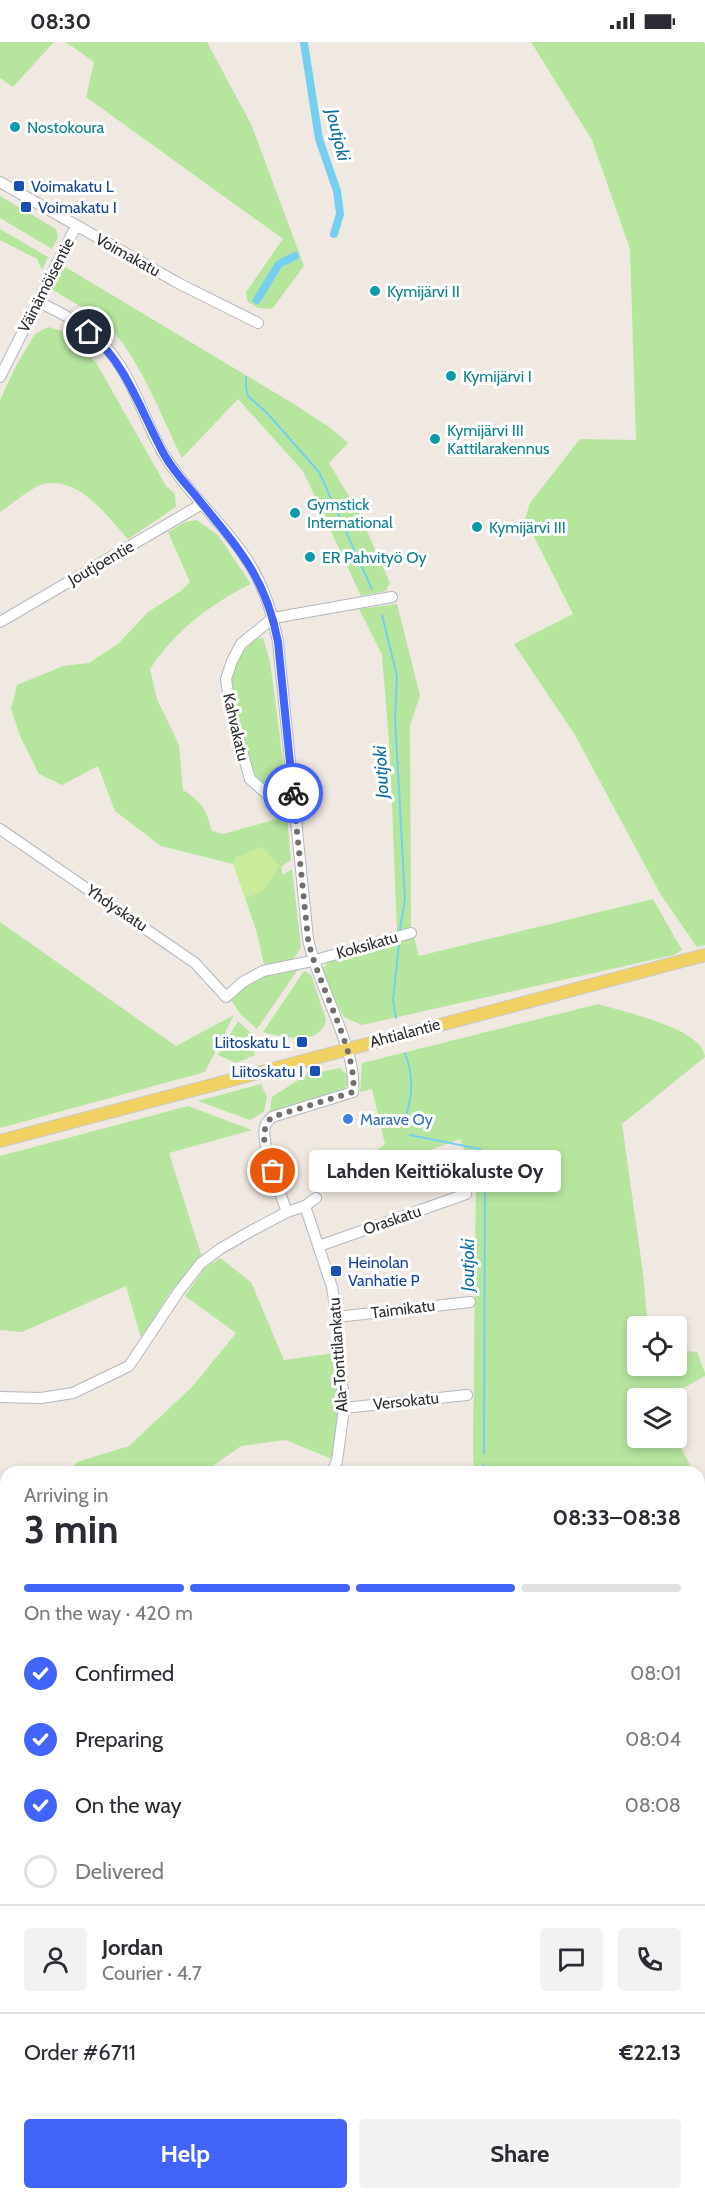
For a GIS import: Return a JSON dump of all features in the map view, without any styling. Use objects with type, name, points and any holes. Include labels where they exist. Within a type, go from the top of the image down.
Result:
[{"type":"main road","name":"Ahtialantie","points":[[0,1141],[705,955]]},
{"type":"street","name":"Voimakatu","points":[[0,182],[178,283],[258,324]]},
{"type":"street","name":"Väinämöisentie","points":[[0,377],[76,226]]},
{"type":"street","points":[[38,302],[75,320],[104,344],[122,369],[165,457],[244,555],[263,590],[273,618],[278,642],[308,939],[312,961],[351,1062],[354,1082],[353,1092],[272,1117],[266,1124],[264,1132],[266,1150],[287,1212]]},
{"type":"street","name":"Joutjoentie","points":[[0,622],[202,504]]},
{"type":"street","name":"Kahvakatu","points":[[294,803],[283,803],[267,794],[250,779],[231,713],[226,679],[232,661],[241,644],[273,618],[392,597]]},
{"type":"street","name":"Yhdyskatu","points":[[0,829],[195,963],[226,997]]},
{"type":"street","name":"Koksikatu","points":[[226,997],[243,982],[263,971],[312,961],[411,933]]},
{"type":"street","name":"Oraskatu","points":[[319,1246],[465,1194]]},
{"type":"street","points":[[0,1397],[41,1398],[73,1393],[129,1366],[179,1291],[201,1263],[220,1249],[287,1212],[305,1206],[316,1198]]},
{"type":"street","name":"Ala-Tonttilankatu","points":[[305,1206],[332,1287],[337,1317],[344,1408],[335,1466]]},
{"type":"street","name":"Taimikatu","points":[[337,1317],[470,1302]]},
{"type":"street","name":"Versokatu","points":[[344,1408],[467,1395]]},
{"type":"green space","points":[[0,42],[54,42],[13,87],[0,78]]},
{"type":"green space","points":[[66,42],[207,42],[252,126],[304,266],[272,309],[258,308],[247,301],[246,292],[283,239],[86,97],[94,62]]},
{"type":"green space","points":[[531,42],[703,42],[705,44],[705,945],[697,947],[661,895],[575,735],[514,644],[573,614],[525,519],[530,503],[580,439],[636,440],[630,249],[592,140]]},
{"type":"green space","points":[[0,196],[56,229],[58,237],[52,249],[0,218]]},
{"type":"green space","points":[[0,229],[48,257],[42,270],[37,259],[0,240]]},
{"type":"green space","points":[[62,265],[294,404],[329,427],[348,443],[329,463],[358,511],[390,583],[386,591],[361,596],[303,471],[238,399],[182,458],[139,369],[117,336],[99,319],[51,289]]},
{"type":"green space","points":[[48,327],[69,333],[97,364],[166,486],[175,494],[176,507],[128,539],[91,500],[69,486],[56,483],[39,486],[0,512],[0,400],[35,334]]},
{"type":"green space","points":[[197,520],[218,535],[251,584],[221,600],[195,620],[171,642],[150,669],[157,699],[179,745],[183,790],[203,807],[212,831],[224,834],[287,816],[291,860],[281,867],[283,875],[292,869],[301,947],[293,960],[264,965],[257,933],[245,898],[262,891],[237,857],[233,864],[161,846],[115,811],[98,766],[62,785],[39,774],[21,738],[11,709],[17,685],[63,666],[89,663],[119,643],[148,612],[181,591],[190,582],[168,532],[185,522]]},
{"type":"green space","points":[[397,604],[420,696],[410,725],[411,928],[397,932],[390,754],[382,655],[359,609]]},
{"type":"green space","points":[[263,638],[270,661],[284,769],[283,792],[276,793],[253,775],[236,714],[231,678],[238,657],[255,639]]},
{"type":"green space","points":[[262,847],[280,866],[262,892],[245,898],[233,864],[237,857]]},
{"type":"green space","points":[[653,899],[682,950],[674,955],[362,1025],[344,1017],[325,981],[323,968],[330,960],[414,937],[419,956]]},
{"type":"green space","points":[[0,922],[176,1046],[234,1015],[205,1072],[0,1128]]},
{"type":"green space","points":[[299,968],[257,1029],[240,1014],[230,998],[246,984],[265,973]]},
{"type":"green space","points":[[304,971],[311,975],[326,1019],[323,1028],[317,1034],[300,1038],[263,1032]]},
{"type":"green space","points":[[598,1004],[676,1029],[691,1037],[701,1047],[705,1057],[622,1124],[647,1316],[627,1316],[627,1376],[687,1376],[687,1351],[697,1352],[705,1373],[705,1376],[684,1388],[627,1388],[627,1448],[682,1448],[690,1466],[474,1466],[476,1180],[460,1139],[354,1179],[352,1168],[385,1144],[372,1089],[360,1092],[362,1063]]},
{"type":"green space","points":[[238,1021],[251,1033],[255,1055],[236,1063],[218,1055]]},
{"type":"green space","points":[[340,1068],[347,1075],[347,1085],[342,1092],[269,1114],[272,1097],[306,1075]]},
{"type":"green space","points":[[261,1084],[267,1097],[264,1112],[250,1120],[198,1101]]},
{"type":"green space","points":[[188,1106],[252,1130],[169,1153],[202,1257],[171,1291],[141,1338],[126,1286],[22,1332],[0,1330],[0,1156]]},
{"type":"green space","points":[[220,1258],[251,1282],[284,1360],[335,1353],[338,1426],[332,1459],[286,1440],[241,1446],[213,1466],[75,1466],[77,1462],[129,1446],[193,1386],[236,1333],[185,1296],[205,1268]]},
{"type":"waterway","name":"Joutjoki","points":[[304,43],[319,139],[337,191],[340,214],[334,234]]},
{"type":"waterway","name":"Joutjoki","points":[[257,300],[279,264],[295,256]]},
{"type":"waterway","name":"Joutjoki","points":[[246,377],[248,396],[267,413],[319,472],[372,589]]},
{"type":"waterway","name":"Joutjoki","points":[[382,615],[397,676],[395,718],[405,899],[400,929]]},
{"type":"waterway","name":"Joutjoki","points":[[396,1018],[393,1000],[399,944]]},
{"type":"waterway","name":"Joutjoki","points":[[404,1121],[411,1087],[410,1070],[405,1053]]},
{"type":"waterway","name":"Joutjoki","points":[[410,1135],[480,1149],[485,1157],[484,1454]]},
{"type":"way so far","points":[[273,1171],[266,1150],[264,1132],[266,1124],[272,1117],[353,1092],[354,1082],[351,1062],[312,961],[293,793]]},
{"type":"place","name":"Nostokoura","points":[[15,127]]},
{"type":"place","name":"Voimakatu L","points":[[19,186]]},
{"type":"place","name":"Voimakatu I","points":[[26,207]]},
{"type":"place","name":"Kymijärvi II","points":[[375,291]]},
{"type":"place","name":"Kymijärvi I","points":[[451,376]]},
{"type":"place","name":"Kymijärvi III Kattilarakennus","points":[[435,439]]},
{"type":"place","name":"Gymstick International","points":[[295,513]]},
{"type":"place","name":"Kymijärvi III","points":[[477,527]]},
{"type":"place","name":"ER Pahvityö Oy","points":[[310,557]]},
{"type":"place","name":"Liitoskatu L","points":[[302,1042]]},
{"type":"place","name":"Liitoskatu I","points":[[315,1071]]},
{"type":"place","name":"Marave Oy","points":[[348,1119]]},
{"type":"place","name":"Lahden Keittiökaluste Oy","points":[[273,1171]]},
{"type":"place","name":"Heinolan Vanhatie P","points":[[336,1271]]},
{"type":"route","points":[[89,332],[104,344],[122,369],[165,457],[244,555],[263,590],[273,618],[278,642],[293,793]]}]
